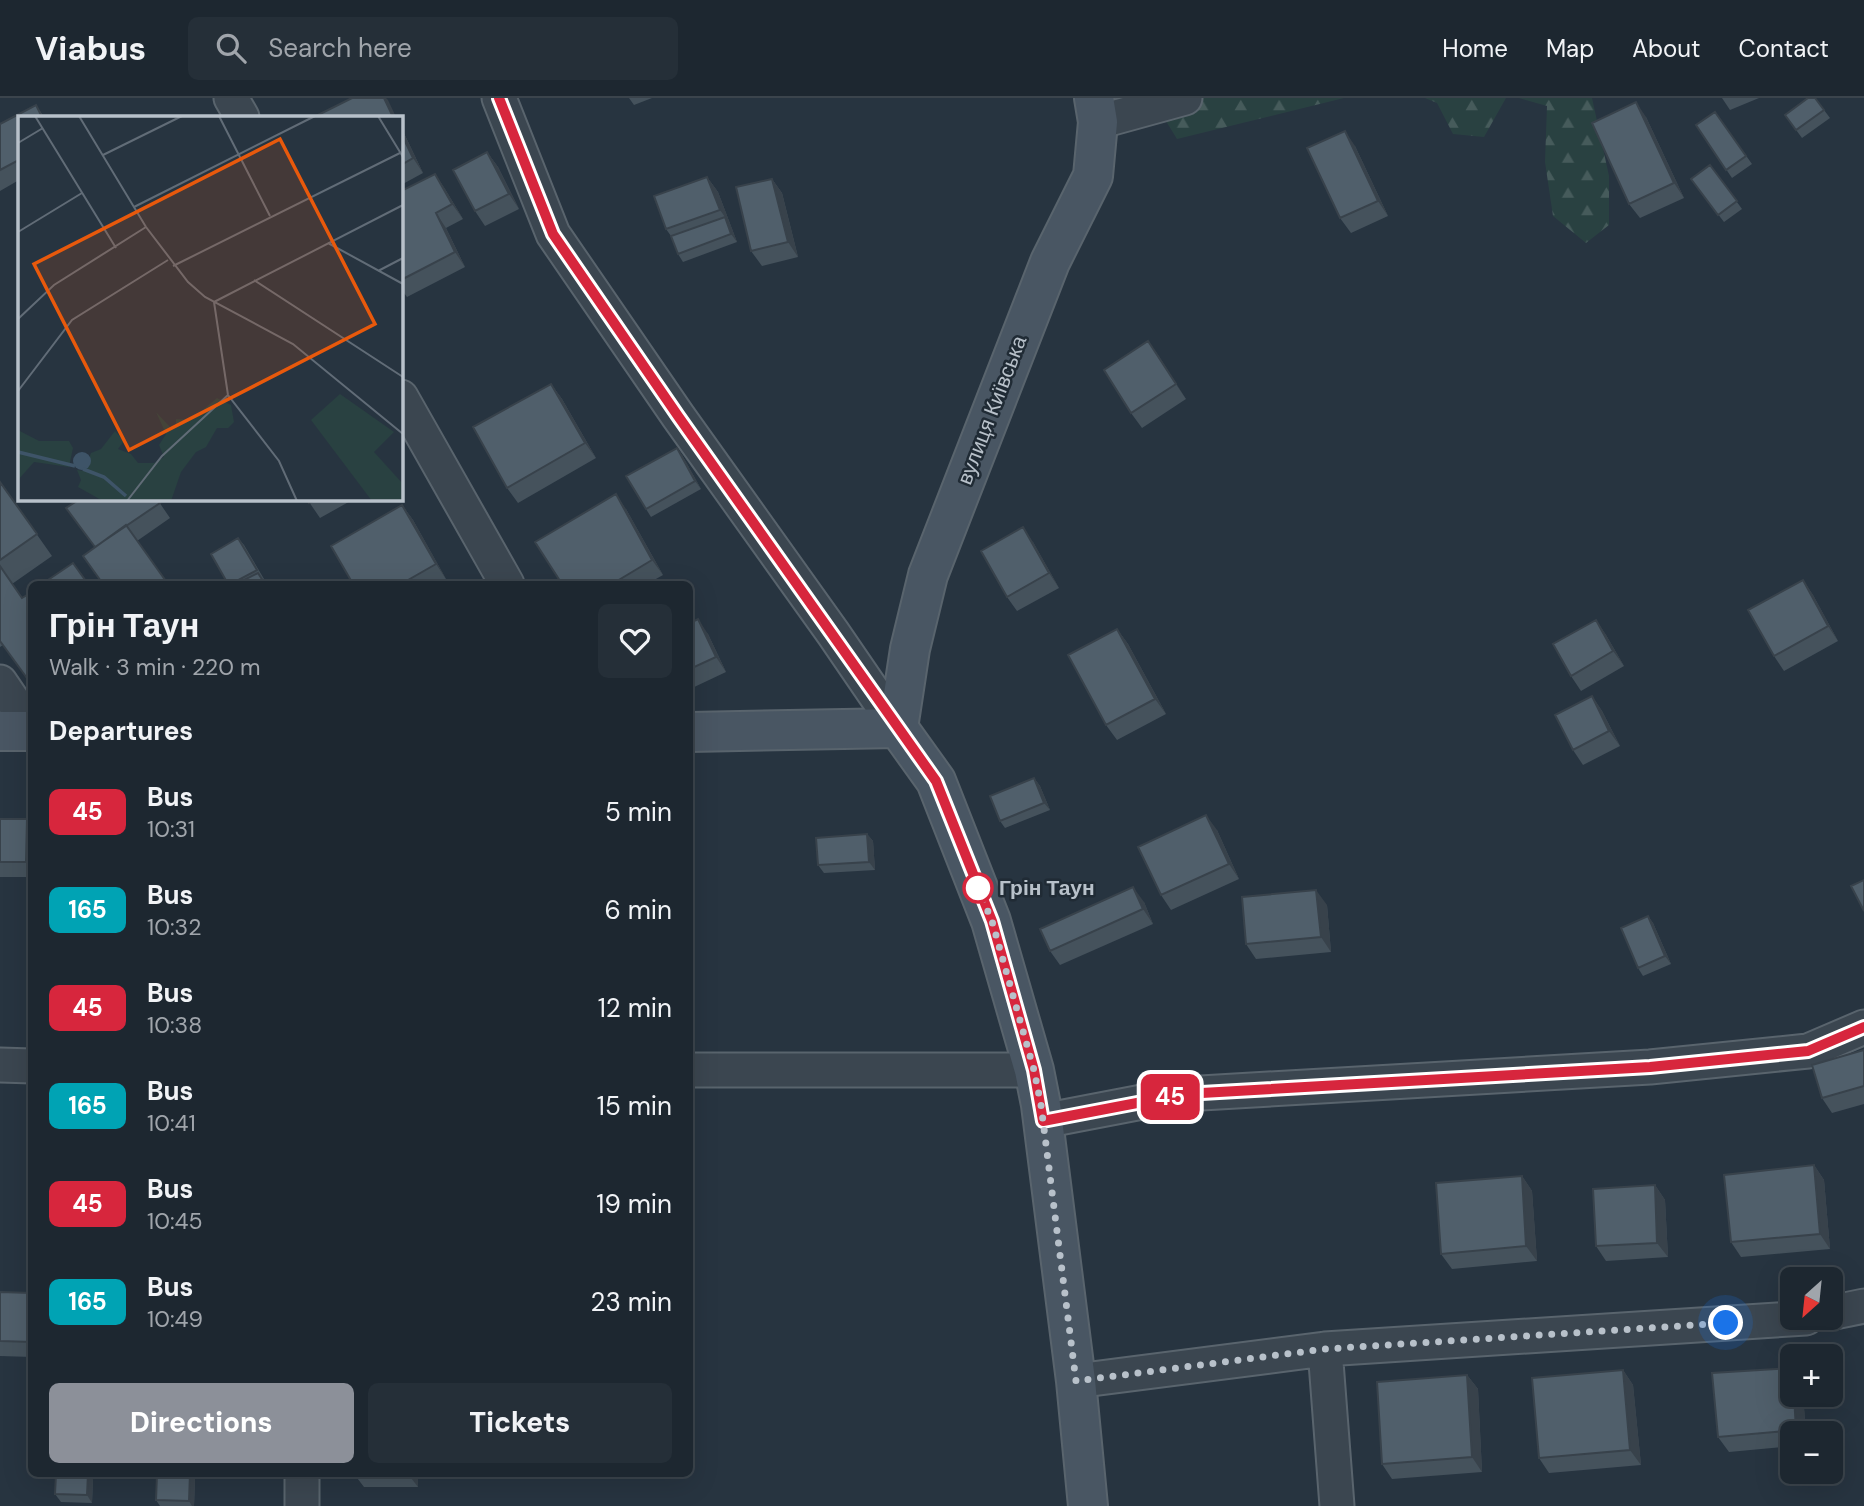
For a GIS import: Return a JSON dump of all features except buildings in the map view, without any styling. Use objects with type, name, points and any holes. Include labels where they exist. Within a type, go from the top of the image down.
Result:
[{"type":"street","points":[[231,98],[241,116]]},
{"type":"street","points":[[499,98],[553,234],[936,781],[992,921],[1034,1070],[1076,1381],[1088,1506]]},
{"type":"street","points":[[1096,110],[1185,98]]},
{"type":"street","name":"вулиця Київська","points":[[898,728],[910,649],[928,575],[1050,262],[1093,176],[1096,110]]},
{"type":"street","points":[[402,399],[506,581]]},
{"type":"street","points":[[0,682],[28,724]]},
{"type":"street","points":[[693,732],[898,728]]},
{"type":"street","points":[[0,731],[28,730]]},
{"type":"street","points":[[1043,1121],[1184,1094],[1650,1067],[1808,1051],[1864,1027]]},
{"type":"street","points":[[0,1065],[28,1066]]},
{"type":"street","points":[[693,1070],[1034,1070]]},
{"type":"street","points":[[1843,1310],[1864,1306]]},
{"type":"street","points":[[1076,1381],[1325,1349],[1780,1320]]},
{"type":"street","points":[[1325,1349],[1336,1506]]},
{"type":"street","points":[[302,1477],[303,1506]]},
{"type":"green space","points":[[1130,98],[1344,98],[1177,139],[1161,113]]},
{"type":"green space","points":[[1425,98],[1506,98],[1484,137],[1453,134],[1437,103]]},
{"type":"green space","points":[[1519,98],[1592,98],[1609,176],[1609,225],[1586,243],[1553,216],[1545,162],[1547,106]]},
{"type":"bus line","name":"45","points":[[499,98],[553,234],[936,781],[992,921],[1034,1070],[1043,1121],[1184,1094],[1650,1067],[1808,1051],[1864,1027]]},
{"type":"place","name":"Грін Таун","points":[[978,888]]},
{"type":"route","points":[[978,888],[992,921],[1034,1070],[1041,1105],[1076,1381],[1325,1349],[1726,1323]]}]
